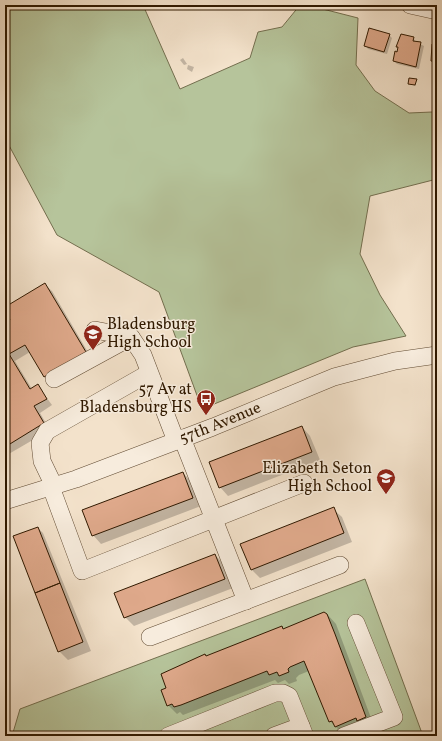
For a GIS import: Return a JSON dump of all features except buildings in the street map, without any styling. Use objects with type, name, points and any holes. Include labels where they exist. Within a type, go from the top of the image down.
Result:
[{"type":"street","points":[[410,5],[437,11]]},
{"type":"street","points":[[95,330],[131,337],[142,355],[214,519],[246,601]]},
{"type":"street","points":[[54,379],[131,337]]},
{"type":"street","name":"57th Avenue","points":[[5,501],[52,487],[179,440],[334,377],[395,361],[437,355]]},
{"type":"street","points":[[150,373],[47,431],[40,443],[42,461],[82,572],[304,483]]},
{"type":"street","points":[[150,637],[340,565]]},
{"type":"street","points":[[344,736],[394,717],[356,623]]},
{"type":"street","points":[[168,736],[275,694],[283,693],[289,696],[303,731],[274,736]]},
{"type":"green space","points":[[5,5],[143,5],[180,89],[250,58],[258,32],[282,27],[300,5],[307,5],[358,18],[356,65],[375,91],[409,113],[432,112],[437,107],[437,179],[370,196],[360,254],[380,295],[406,336],[353,347],[202,409],[159,292],[57,235],[5,138]]},
{"type":"green space","points":[[365,579],[423,736],[12,736],[20,709]]},
{"type":"place","name":"Bladensburg High School","points":[[93,351]]},
{"type":"place","name":"57 Av at Bladensburg HS","points":[[206,416]]},
{"type":"place","name":"Elizabeth Seton High School","points":[[386,495]]}]
